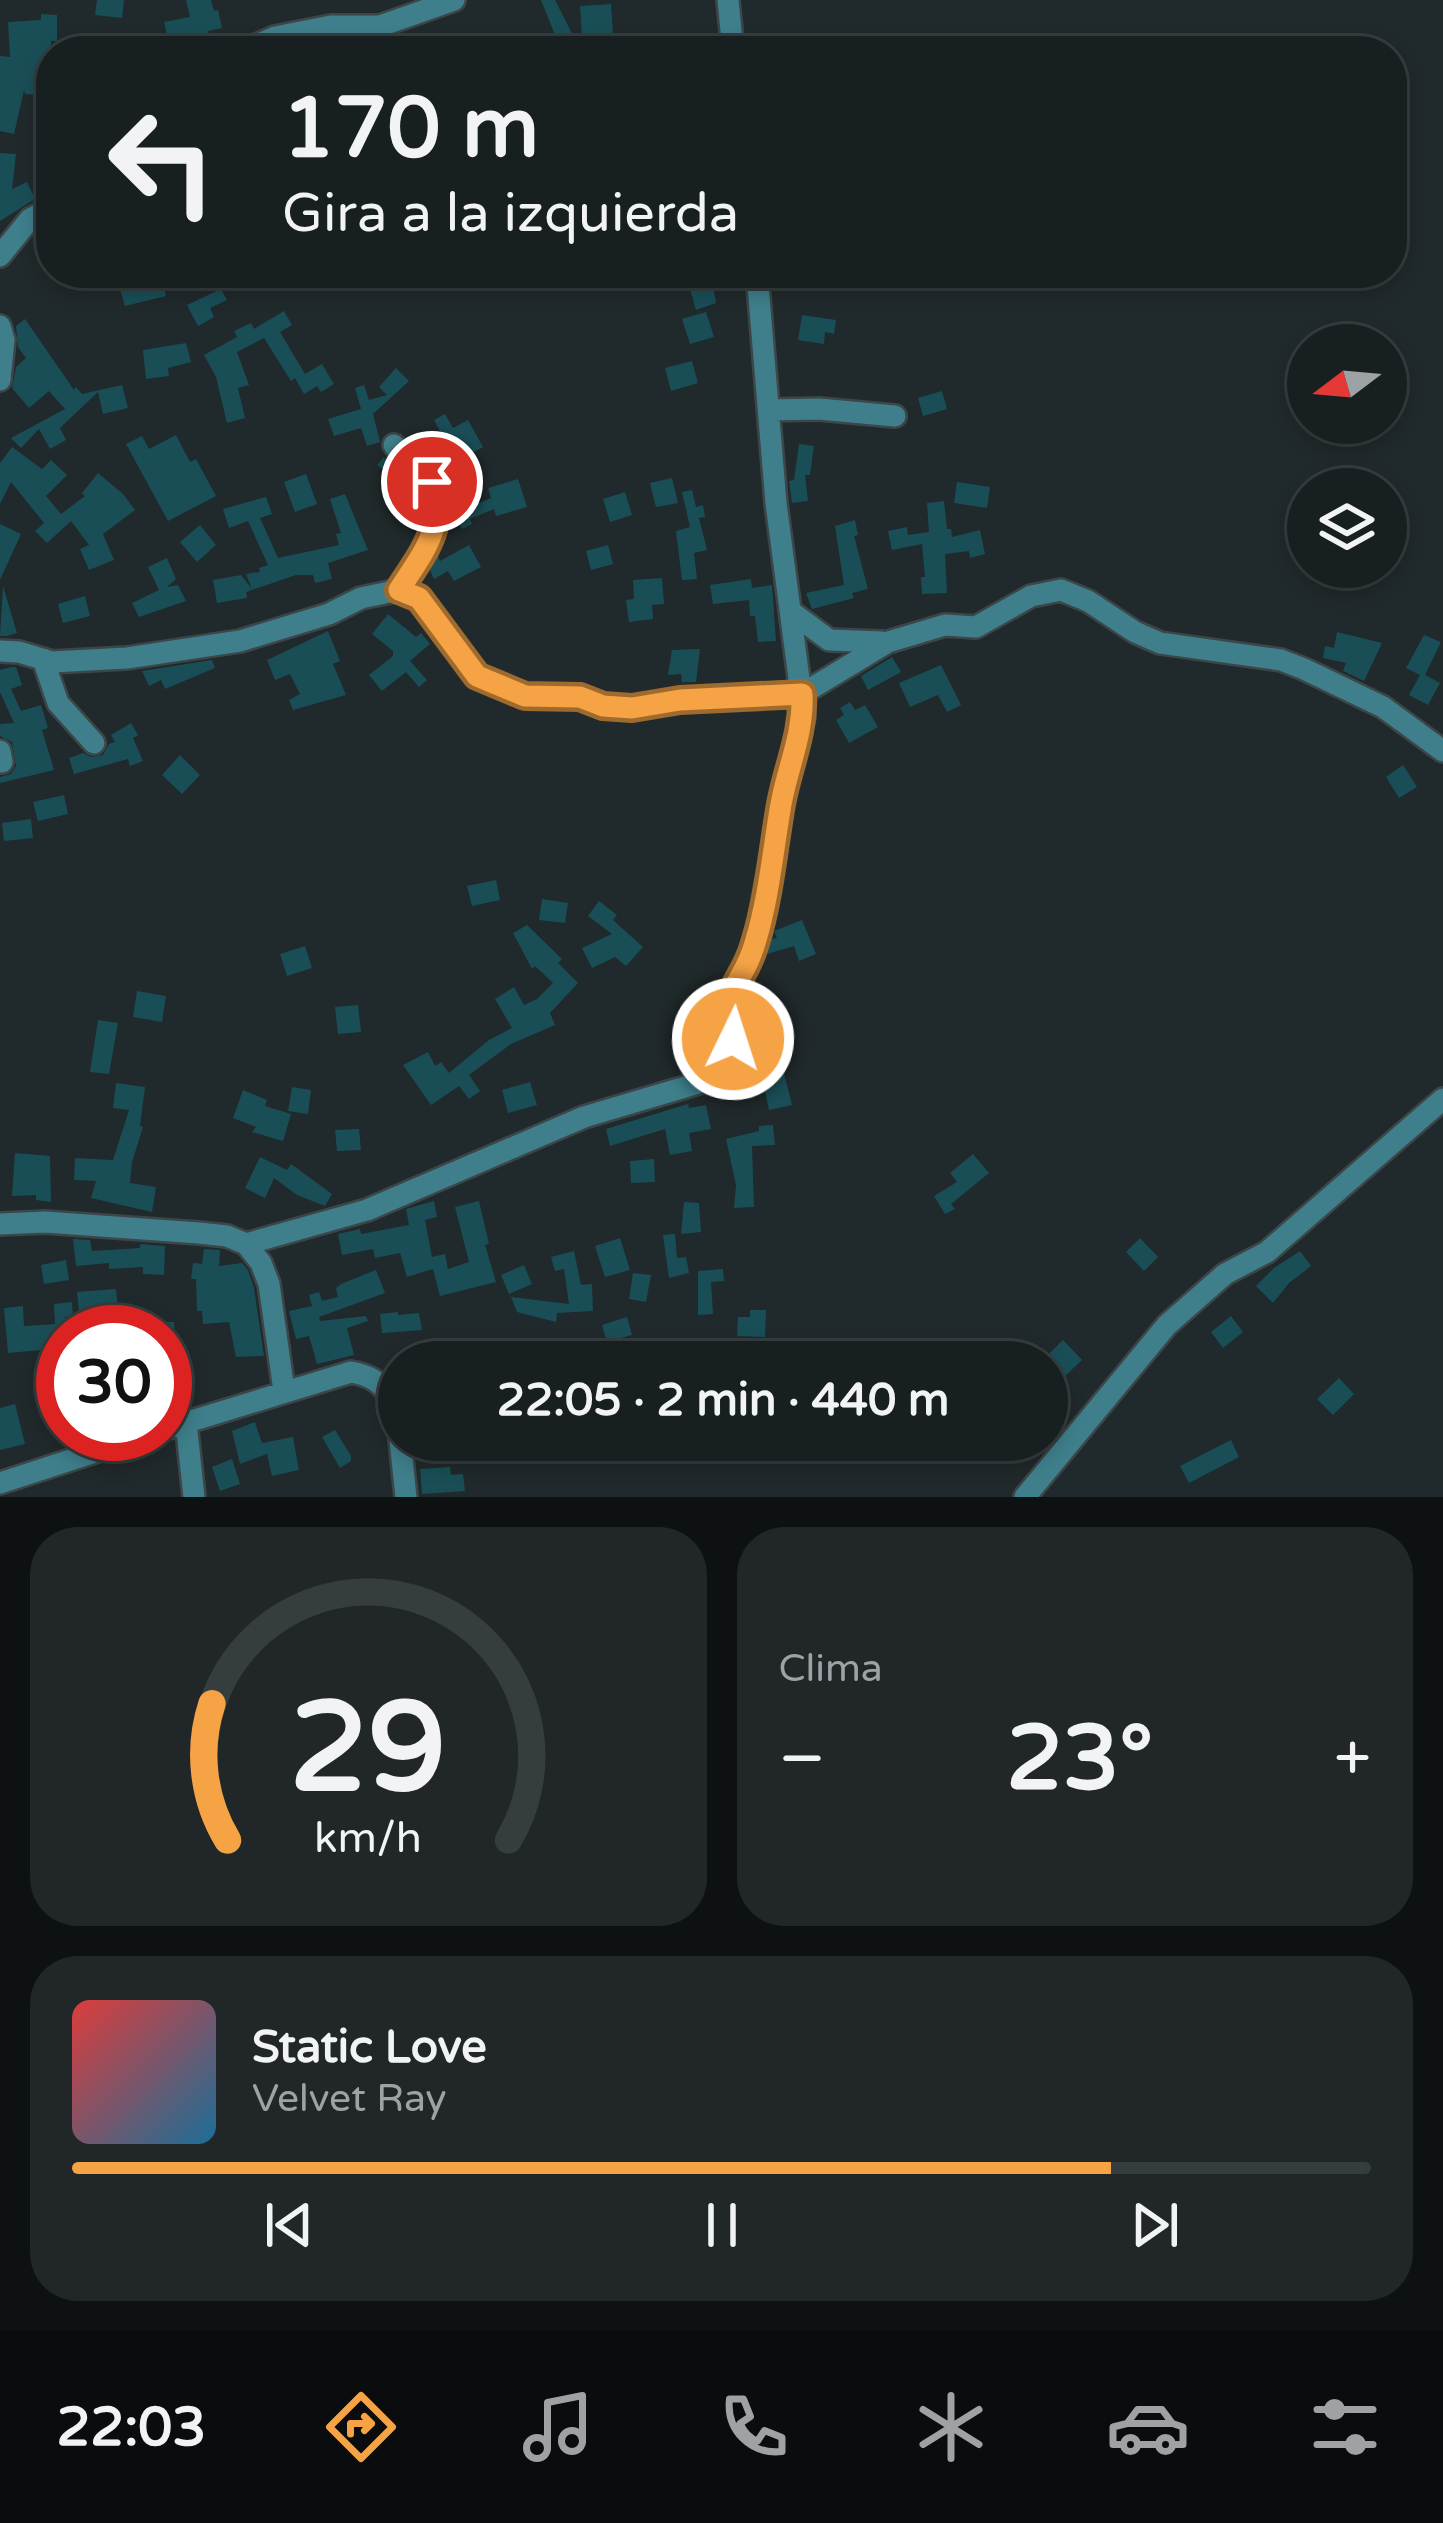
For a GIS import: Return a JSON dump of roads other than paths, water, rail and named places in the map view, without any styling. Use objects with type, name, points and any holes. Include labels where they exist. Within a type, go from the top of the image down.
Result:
[{"type":"street","points":[[280,36],[332,26],[380,26],[454,0]]},
{"type":"street","points":[[728,0],[732,36]]},
{"type":"street","points":[[0,256],[36,216]]},
{"type":"street","points":[[246,1244],[367,1210],[584,1117],[737,1073],[740,1066],[726,1011],[728,999],[755,944],[782,797],[800,740],[802,694],[758,288]]},
{"type":"street","points":[[0,326],[4,340],[0,380]]},
{"type":"street","points":[[769,410],[895,416]]},
{"type":"street","points":[[394,445],[405,461],[432,482],[439,514],[435,530],[399,590]]},
{"type":"street","points":[[0,651],[44,659],[127,658],[240,641],[328,614],[361,598],[399,590],[419,598],[477,676],[525,696],[580,697],[603,706],[632,708],[680,700],[802,694],[888,642],[945,626],[976,627],[1030,596],[1060,590],[1160,643],[1281,660],[1304,669],[1383,707],[1443,751]]},
{"type":"street","points":[[790,611],[829,640],[888,642]]},
{"type":"street","points":[[44,659],[58,704],[94,743]]},
{"type":"street","points":[[1024,1497],[1168,1325],[1226,1274],[1267,1252],[1443,1099]]},
{"type":"street","points":[[0,1224],[45,1222],[199,1233],[246,1244],[261,1262],[269,1284],[284,1391]]},
{"type":"street","points":[[192,1421],[351,1372],[372,1376],[378,1382]]},
{"type":"street","points":[[0,1483],[67,1461]]},
{"type":"street","points":[[185,1461],[194,1497]]},
{"type":"street","points":[[402,1461],[406,1497]]}]
